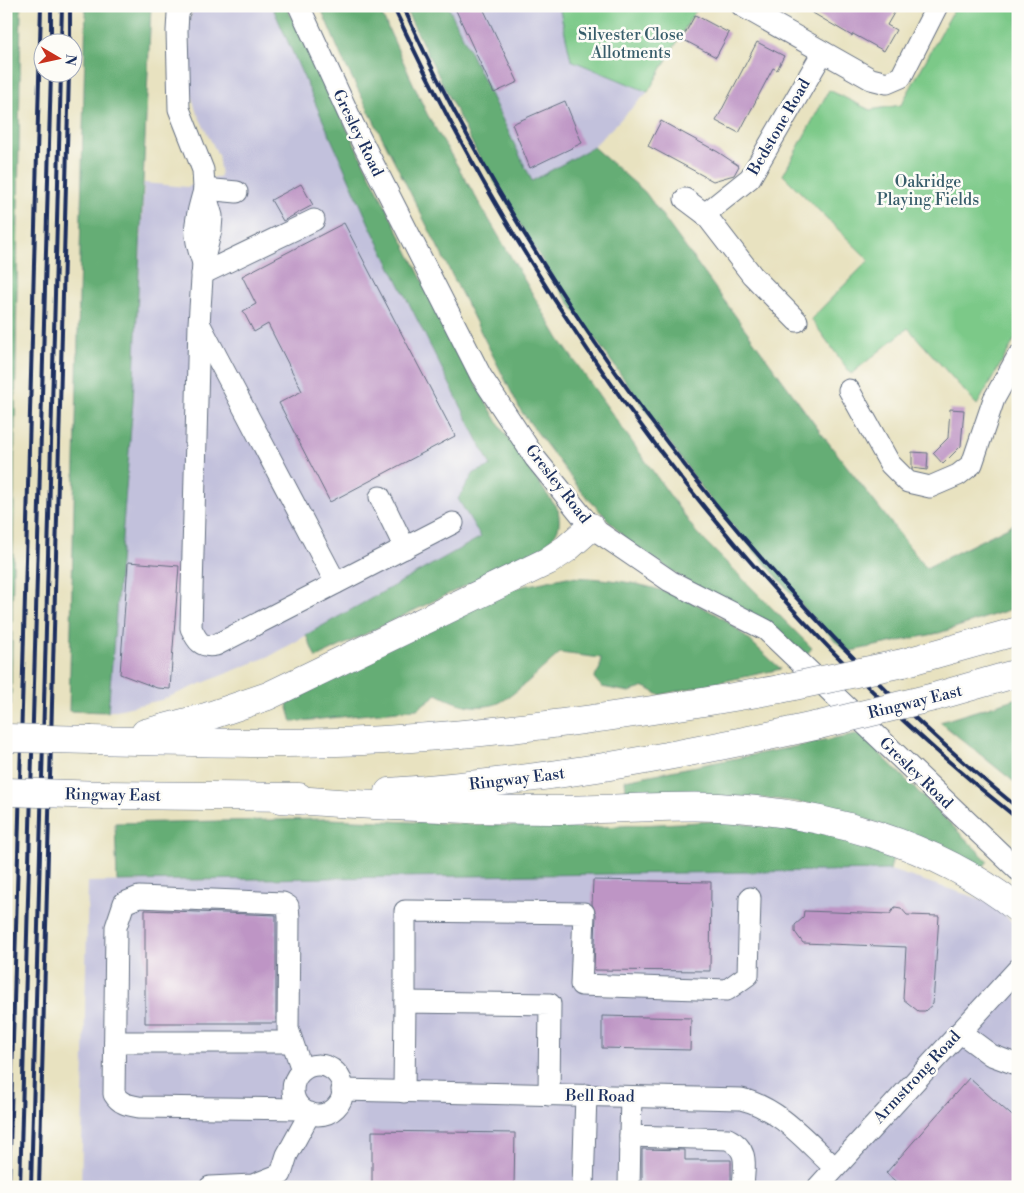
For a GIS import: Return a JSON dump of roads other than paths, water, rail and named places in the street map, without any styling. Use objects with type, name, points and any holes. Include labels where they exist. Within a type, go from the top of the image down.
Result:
[{"type":"highway","points":[[101,740],[199,719],[268,696],[548,561],[566,549],[591,527]]},
{"type":"highway","points":[[6,738],[232,744],[338,742],[453,736],[558,725],[780,689],[903,663],[1018,631]]},
{"type":"highway","name":"Ringway East","points":[[6,792],[281,799],[450,787],[614,767],[691,754],[934,697],[1018,673]]},
{"type":"highway","points":[[281,799],[381,807],[552,810],[700,807],[783,814],[831,823],[919,851],[970,876],[1018,909]]},
{"type":"street","points":[[182,6],[178,13],[177,31],[178,101],[209,176],[212,216],[211,230],[202,268],[199,324],[191,628],[198,642],[208,647],[216,645],[453,524]]},
{"type":"street","name":"Gresley Road","points":[[299,6],[354,126],[481,376],[535,458],[591,527],[670,581],[766,630],[1018,870]]},
{"type":"street","points":[[742,6],[871,79],[887,83],[901,77],[937,6]]},
{"type":"street","name":"Bedstone Road","points":[[705,214],[750,178],[823,52]]},
{"type":"street","points":[[209,176],[237,192]]},
{"type":"street","points":[[685,199],[705,214],[752,275],[797,321]]},
{"type":"street","points":[[202,268],[314,220]]},
{"type":"street","points":[[199,324],[336,584]]},
{"type":"street","points":[[849,390],[890,464],[908,482],[930,487],[958,475],[972,464],[994,399],[1018,356]]},
{"type":"street","points":[[380,497],[405,548]]},
{"type":"street","points":[[302,1070],[288,1029],[288,906],[284,903],[138,897],[124,903],[116,926],[114,1094],[118,1100],[126,1105],[139,1107],[306,1111],[323,1114],[335,1108],[342,1090],[337,1075],[330,1068],[322,1065],[310,1066],[302,1070],[294,1081],[293,1093],[306,1111]]},
{"type":"street","points":[[404,1092],[405,911],[584,913],[581,985],[727,990],[748,974],[750,898]]},
{"type":"street","name":"Armstrong Road","points":[[829,1179],[1018,969]]},
{"type":"street","points":[[404,1002],[550,1004],[549,1095]]},
{"type":"street","points":[[960,1032],[991,1055],[1018,1065]]},
{"type":"street","points":[[115,1042],[292,1042]]},
{"type":"street","name":"Bell Road","points":[[342,1090],[741,1099],[758,1104],[782,1119],[829,1179]]},
{"type":"street","points":[[583,1187],[586,1095]]},
{"type":"street","points":[[628,1187],[631,1097]]},
{"type":"street","points":[[210,1187],[253,1185],[282,1180],[287,1155],[306,1111]]},
{"type":"street","points":[[630,1136],[728,1139],[740,1147],[744,1153],[743,1187]]},
{"type":"railway","points":[[9,1187],[41,6]]},
{"type":"railway","points":[[51,6],[51,32]]},
{"type":"railway","points":[[61,32],[62,6]]},
{"type":"railway","points":[[70,6],[70,32]]},
{"type":"railway","points":[[393,6],[450,121],[514,234],[583,343],[659,449],[740,550],[827,646],[920,736],[1018,819]]},
{"type":"railway","points":[[403,6],[440,85],[503,199],[573,310],[670,447],[722,512],[833,637],[892,697],[954,754],[1018,808]]},
{"type":"railway","points":[[20,1187],[51,82]]},
{"type":"railway","points":[[31,1187],[61,82]]},
{"type":"railway","points":[[39,1187],[69,82]]},
{"type":"park label","name":"Silvester Close Allotments","points":[[631,44]]},
{"type":"park label","name":"Oakridge Playing Fields","points":[[928,191]]}]
